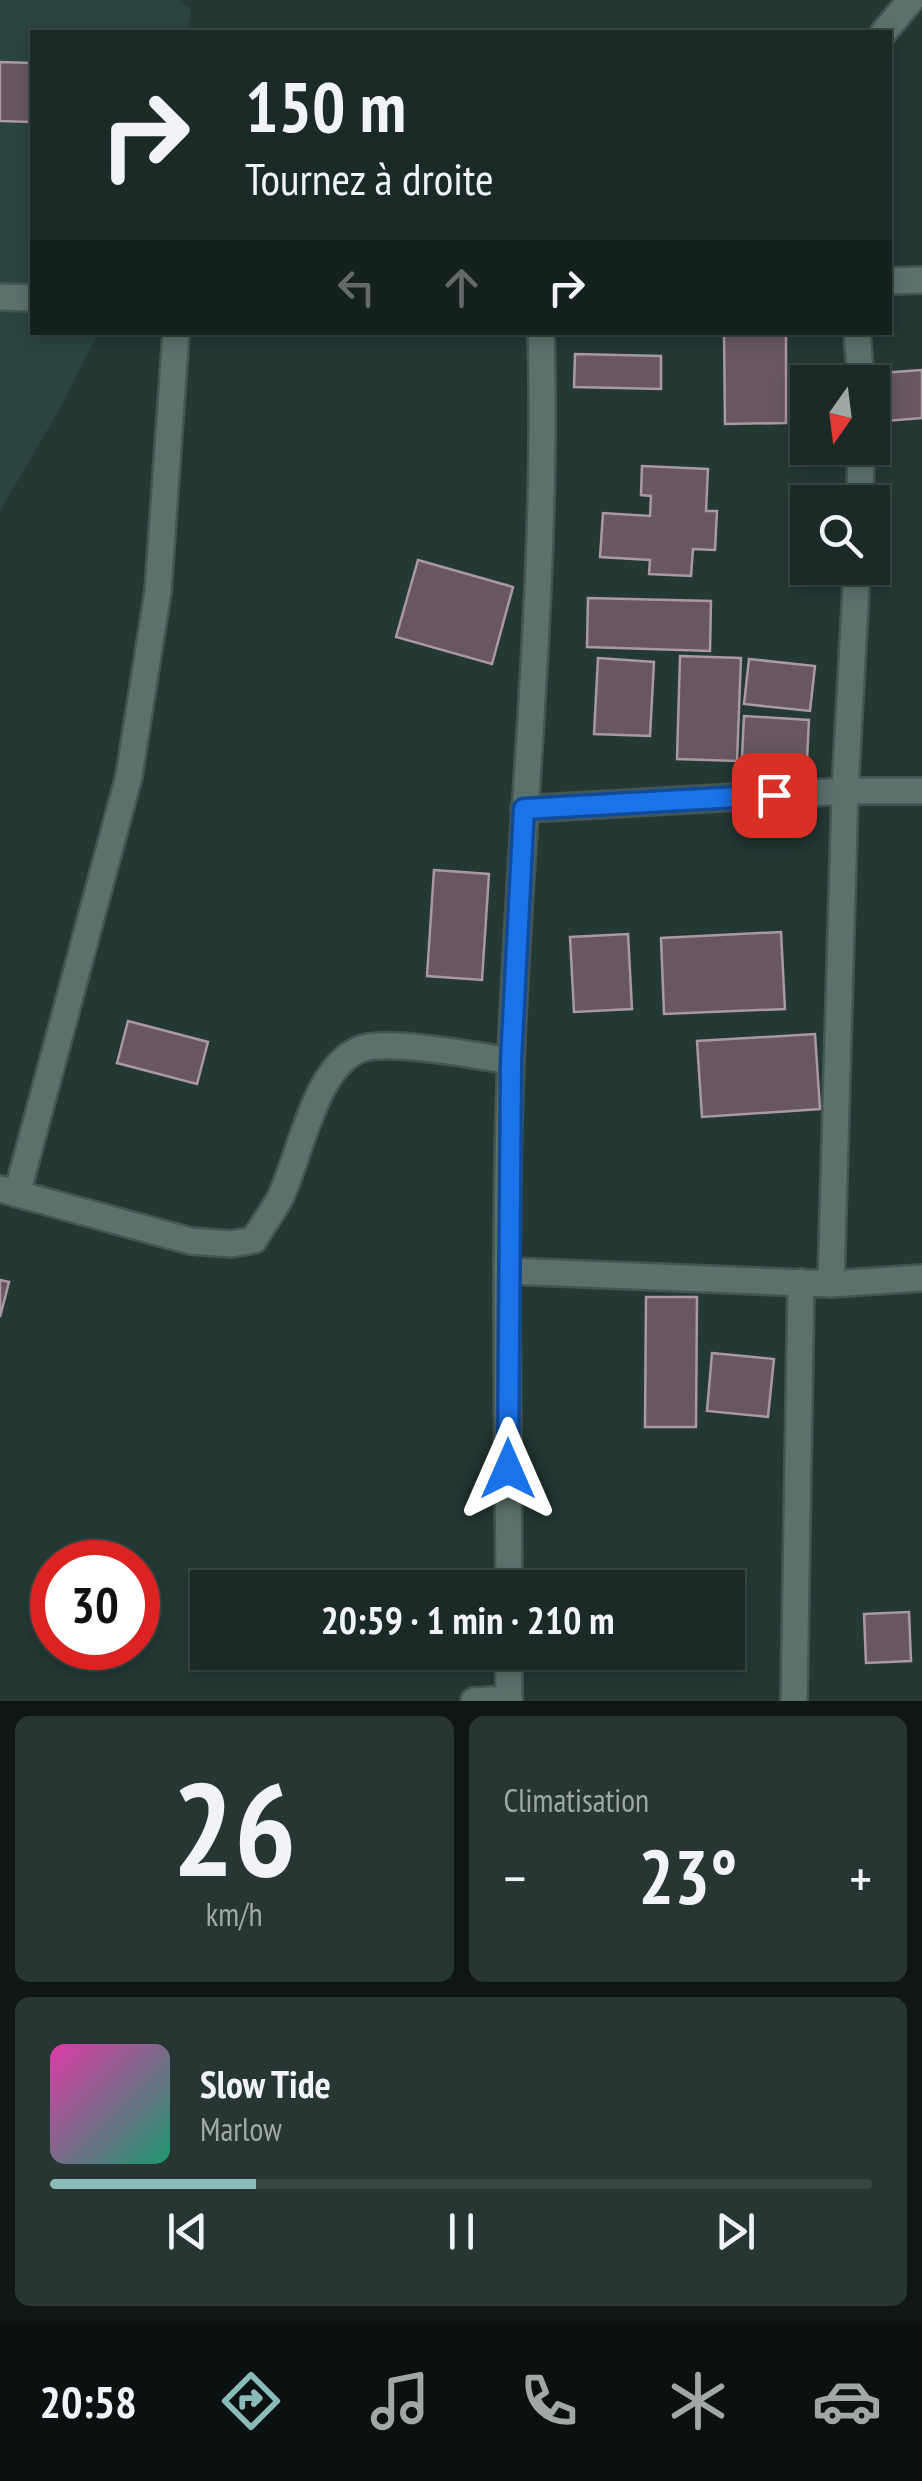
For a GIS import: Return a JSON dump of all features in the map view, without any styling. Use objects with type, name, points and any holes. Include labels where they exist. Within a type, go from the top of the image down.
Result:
[{"type":"street","points":[[886,30],[911,0]]},
{"type":"street","points":[[892,281],[922,280]]},
{"type":"street","points":[[0,297],[30,298]]},
{"type":"street","points":[[176,335],[158,591],[130,776],[9,1192],[190,1241],[231,1244],[254,1240],[280,1198],[326,1081],[346,1059],[364,1048],[411,1048],[511,1061]]},
{"type":"street","points":[[509,1570],[507,1271],[511,1061],[539,559],[540,335]]},
{"type":"street","points":[[857,335],[860,365]]},
{"type":"street","points":[[832,1284],[845,790],[856,585]]},
{"type":"street","points":[[524,809],[845,790],[922,791]]},
{"type":"street","points":[[507,1271],[832,1284],[922,1278]]},
{"type":"street","points":[[794,1701],[802,1282]]},
{"type":"street","points":[[474,1701],[509,1700],[509,1670]]},
{"type":"shaded area","points":[[0,0],[179,0],[191,9],[188,30],[30,30],[30,335],[97,335],[63,403],[0,511]]},
{"type":"building","points":[[0,62],[30,63],[30,122],[0,121]]},
{"type":"building","points":[[724,335],[786,335],[786,423],[725,424]]},
{"type":"building","points":[[575,354],[661,356],[661,389],[574,387]]},
{"type":"building","points":[[922,370],[922,418],[890,421],[890,372]]},
{"type":"building","points":[[642,466],[708,469],[706,511],[717,511],[715,550],[693,549],[691,576],[649,574],[650,560],[600,557],[603,513],[650,516],[651,496],[641,495]]},
{"type":"building","points":[[418,560],[513,587],[492,664],[396,637]]},
{"type":"building","points":[[588,598],[711,601],[710,651],[587,647]]},
{"type":"building","points":[[680,656],[741,658],[737,761],[677,759]]},
{"type":"building","points":[[598,658],[654,662],[650,736],[594,734]]},
{"type":"building","points":[[749,659],[815,666],[810,711],[744,704]]},
{"type":"building","points":[[744,716],[809,720],[807,760],[742,756]]},
{"type":"building","points":[[434,870],[489,874],[482,980],[427,976]]},
{"type":"building","points":[[781,932],[785,1009],[664,1014],[661,938]]},
{"type":"building","points":[[628,934],[632,1009],[574,1012],[570,937]]},
{"type":"building","points":[[128,1021],[208,1042],[197,1084],[117,1063]]},
{"type":"building","points":[[815,1034],[820,1109],[702,1117],[697,1041]]},
{"type":"building","points":[[0,1280],[9,1282],[0,1317]]},
{"type":"building","points":[[646,1297],[697,1297],[696,1427],[645,1427]]},
{"type":"building","points":[[712,1353],[774,1359],[768,1417],[707,1411]]},
{"type":"building","points":[[909,1612],[911,1661],[866,1663],[864,1614]]},
{"type":"route","points":[[508,1469],[511,1061],[524,809],[774,795]]}]
